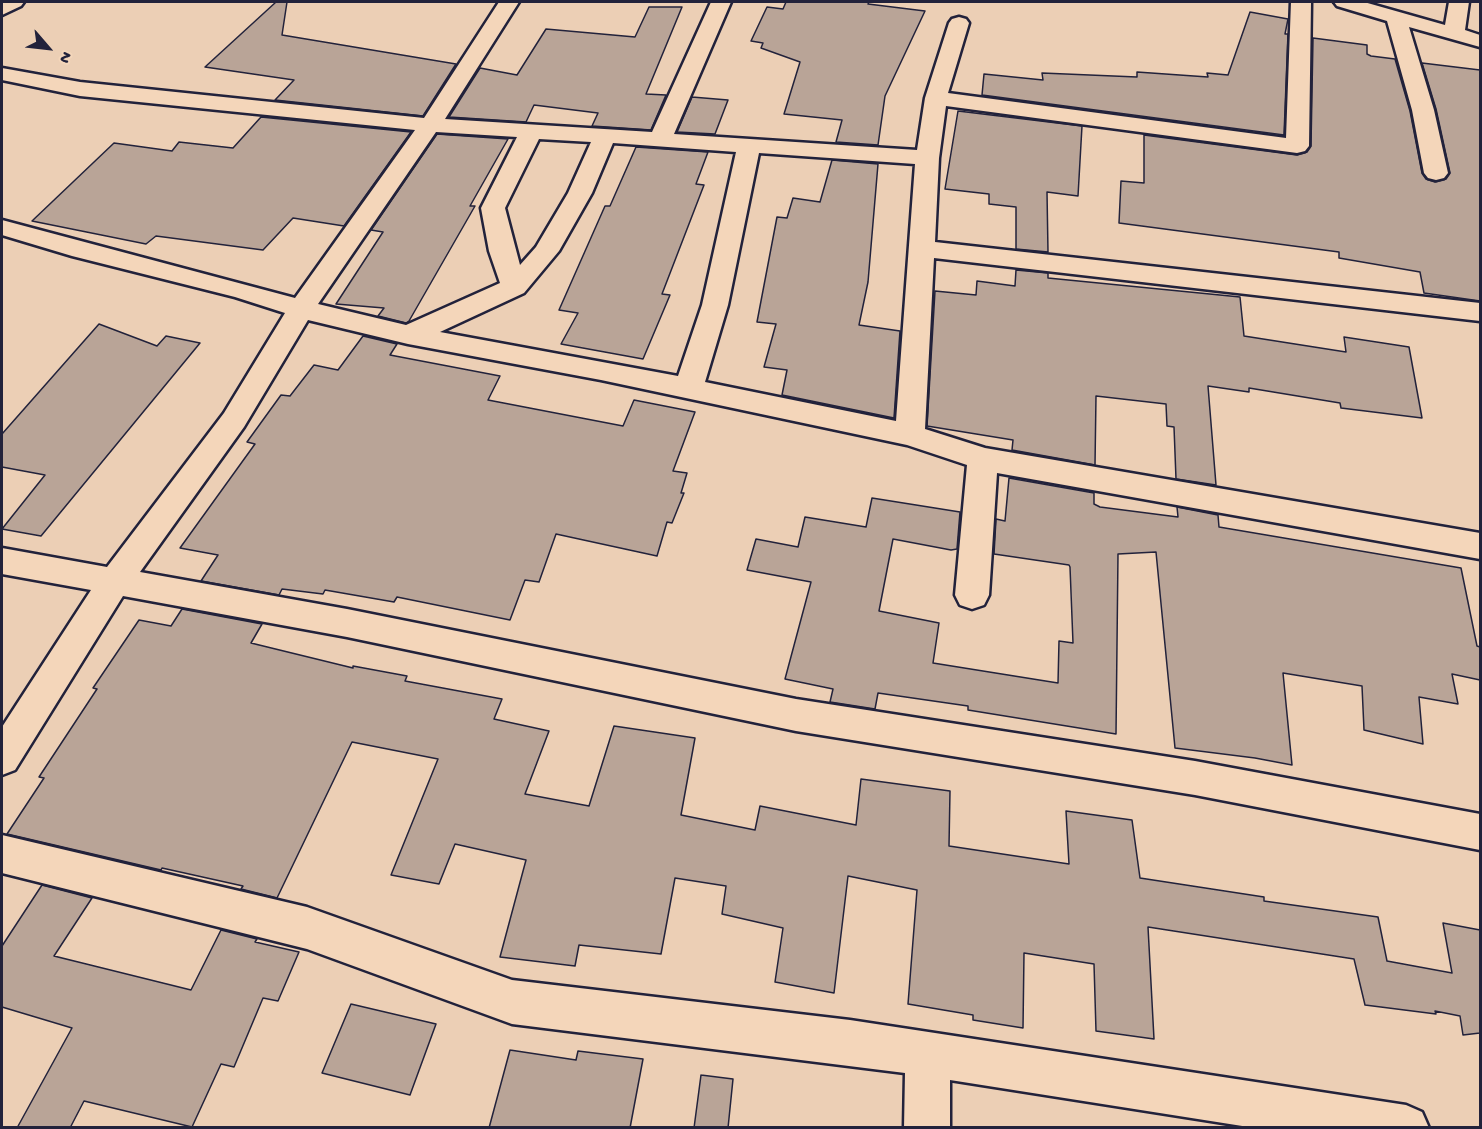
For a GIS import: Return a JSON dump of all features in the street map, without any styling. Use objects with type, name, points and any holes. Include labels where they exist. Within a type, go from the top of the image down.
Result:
[{"type":"street","points":[[2,9],[14,2]]},
{"type":"street","points":[[2,758],[114,583],[234,420],[301,309],[430,126],[509,2]]},
{"type":"street","points":[[661,138],[721,2]]},
{"type":"street","points":[[936,98],[1297,146],[1300,2]]},
{"type":"street","points":[[1344,2],[1480,41]]},
{"type":"street","points":[[1454,34],[1460,2]]},
{"type":"street","points":[[1396,18],[1422,110],[1436,173]]},
{"type":"street","points":[[910,435],[927,158],[936,98],[958,23]]},
{"type":"street","points":[[2,74],[80,89],[430,126],[661,138],[927,158]]},
{"type":"street","points":[[515,287],[502,251],[493,208],[531,132]]},
{"type":"street","points":[[408,335],[515,287],[546,250],[580,193],[605,136]]},
{"type":"street","points":[[688,388],[715,304],[749,145]]},
{"type":"street","points":[[2,227],[81,250],[243,291],[301,309],[408,335],[688,388],[910,435],[983,459],[1480,546]]},
{"type":"street","points":[[923,249],[1480,312]]},
{"type":"street","points":[[972,595],[983,459]]},
{"type":"street","points":[[2,561],[114,583],[347,623],[796,716],[1195,778],[1480,832]]},
{"type":"street","points":[[2,854],[307,928],[512,1002],[850,1042],[1356,1123],[1407,1128]]},
{"type":"street","points":[[927,1128],[928,1054]]},
{"type":"building","points":[[276,2],[287,2],[282,35],[456,64],[423,116],[275,100],[294,80],[205,67]]},
{"type":"building","points":[[786,2],[869,2],[868,4],[925,11],[885,96],[878,145],[836,142],[842,120],[784,114],[800,62],[761,48],[763,43],[751,41],[767,7],[783,9]]},
{"type":"building","points":[[649,7],[682,7],[646,94],[666,95],[651,130],[592,126],[598,113],[534,105],[526,122],[449,117],[480,68],[517,75],[546,29],[635,37]]},
{"type":"building","points":[[1250,12],[1288,19],[1285,34],[1288,34],[1284,135],[982,95],[984,74],[1043,80],[1042,73],[1137,77],[1137,72],[1208,77],[1207,73],[1228,75]]},
{"type":"building","points":[[1313,38],[1367,45],[1367,54],[1371,56],[1395,59],[1410,111],[1422,173],[1426,179],[1435,182],[1446,179],[1450,173],[1436,109],[1422,63],[1480,70],[1480,301],[1424,293],[1420,272],[1339,258],[1339,252],[1119,223],[1121,181],[1144,183],[1144,135],[1297,155],[1307,152],[1311,146]]},
{"type":"building","points":[[692,97],[728,100],[715,134],[677,132]]},
{"type":"building","points":[[958,111],[1082,126],[1078,196],[1047,192],[1048,252],[1016,249],[1016,207],[989,204],[989,194],[945,189]]},
{"type":"building","points":[[261,117],[411,132],[344,226],[293,218],[263,250],[156,236],[146,244],[32,221],[114,143],[172,151],[179,142],[233,148]]},
{"type":"building","points":[[437,134],[508,139],[470,206],[475,206],[409,321],[406,323],[378,316],[384,308],[336,304],[383,232],[371,230]]},
{"type":"building","points":[[636,147],[708,152],[696,184],[704,185],[662,294],[670,295],[643,359],[561,344],[578,313],[559,310],[605,206],[610,206]]},
{"type":"building","points":[[832,160],[878,164],[868,282],[859,325],[900,331],[894,418],[782,395],[787,370],[764,367],[776,324],[757,322],[777,217],[787,218],[793,198],[820,202]]},
{"type":"building","points":[[1016,270],[1048,273],[1048,278],[1240,297],[1244,336],[1346,352],[1344,337],[1409,347],[1422,418],[1341,408],[1340,403],[1249,388],[1249,392],[1208,386],[1216,485],[1176,479],[1174,427],[1167,426],[1166,404],[1096,396],[1095,465],[1012,450],[1013,440],[927,426],[935,291],[976,295],[977,281],[1015,286]]},
{"type":"building","points":[[99,324],[157,346],[166,336],[200,343],[41,536],[2,529],[45,475],[2,467],[2,434]]},
{"type":"building","points":[[363,336],[397,344],[390,355],[500,376],[488,400],[623,426],[634,400],[695,412],[673,471],[687,473],[681,493],[684,493],[672,523],[667,522],[657,556],[556,534],[539,582],[525,580],[510,620],[397,597],[394,602],[325,590],[323,594],[282,589],[279,595],[201,581],[218,555],[180,548],[255,444],[247,442],[281,395],[290,396],[314,365],[338,370]]},
{"type":"building","points":[[1009,478],[1094,493],[1094,504],[1100,507],[1178,517],[1177,507],[1218,515],[1219,527],[1461,568],[1477,646],[1480,647],[1480,680],[1452,674],[1458,704],[1419,697],[1423,744],[1364,730],[1362,686],[1283,673],[1292,765],[1175,748],[1156,552],[1118,554],[1116,734],[968,710],[968,706],[878,693],[875,709],[830,702],[833,689],[785,679],[811,582],[747,570],[756,539],[798,547],[805,517],[866,527],[872,498],[960,512],[957,549],[951,550],[893,539],[879,611],[939,623],[933,663],[1058,683],[1059,641],[1073,643],[1070,567],[1069,565],[994,554],[996,519],[1005,521]]},
{"type":"building","points":[[182,609],[262,624],[251,643],[353,668],[353,666],[407,676],[405,681],[502,699],[494,719],[549,731],[525,794],[589,806],[614,726],[695,738],[681,815],[755,830],[760,806],[856,825],[861,779],[950,791],[949,846],[1069,864],[1066,811],[1132,820],[1140,878],[1264,897],[1264,901],[1378,917],[1387,961],[1452,973],[1443,923],[1480,930],[1480,1033],[1463,1035],[1460,1016],[1435,1011],[1436,1014],[1365,1005],[1354,959],[1148,927],[1154,1039],[1096,1031],[1094,964],[1024,953],[1023,1028],[973,1020],[973,1015],[908,1004],[917,890],[848,876],[834,993],[775,982],[783,928],[722,914],[726,886],[675,878],[661,954],[579,945],[575,966],[500,957],[526,860],[455,844],[439,884],[391,875],[438,759],[352,742],[277,898],[241,889],[243,886],[162,868],[161,870],[7,834],[44,778],[39,777],[97,689],[93,688],[139,620],[171,626]]},
{"type":"building","points":[[42,885],[92,898],[54,956],[191,990],[221,930],[257,939],[255,942],[299,952],[278,1001],[263,998],[234,1067],[221,1064],[192,1127],[84,1101],[70,1128],[17,1128],[72,1028],[2,1007],[2,946]]},
{"type":"building","points":[[351,1004],[436,1024],[410,1095],[322,1073]]},
{"type":"building","points":[[510,1050],[576,1060],[578,1051],[643,1059],[630,1128],[489,1128]]},
{"type":"building","points":[[701,1075],[733,1079],[728,1128],[694,1128]]}]
